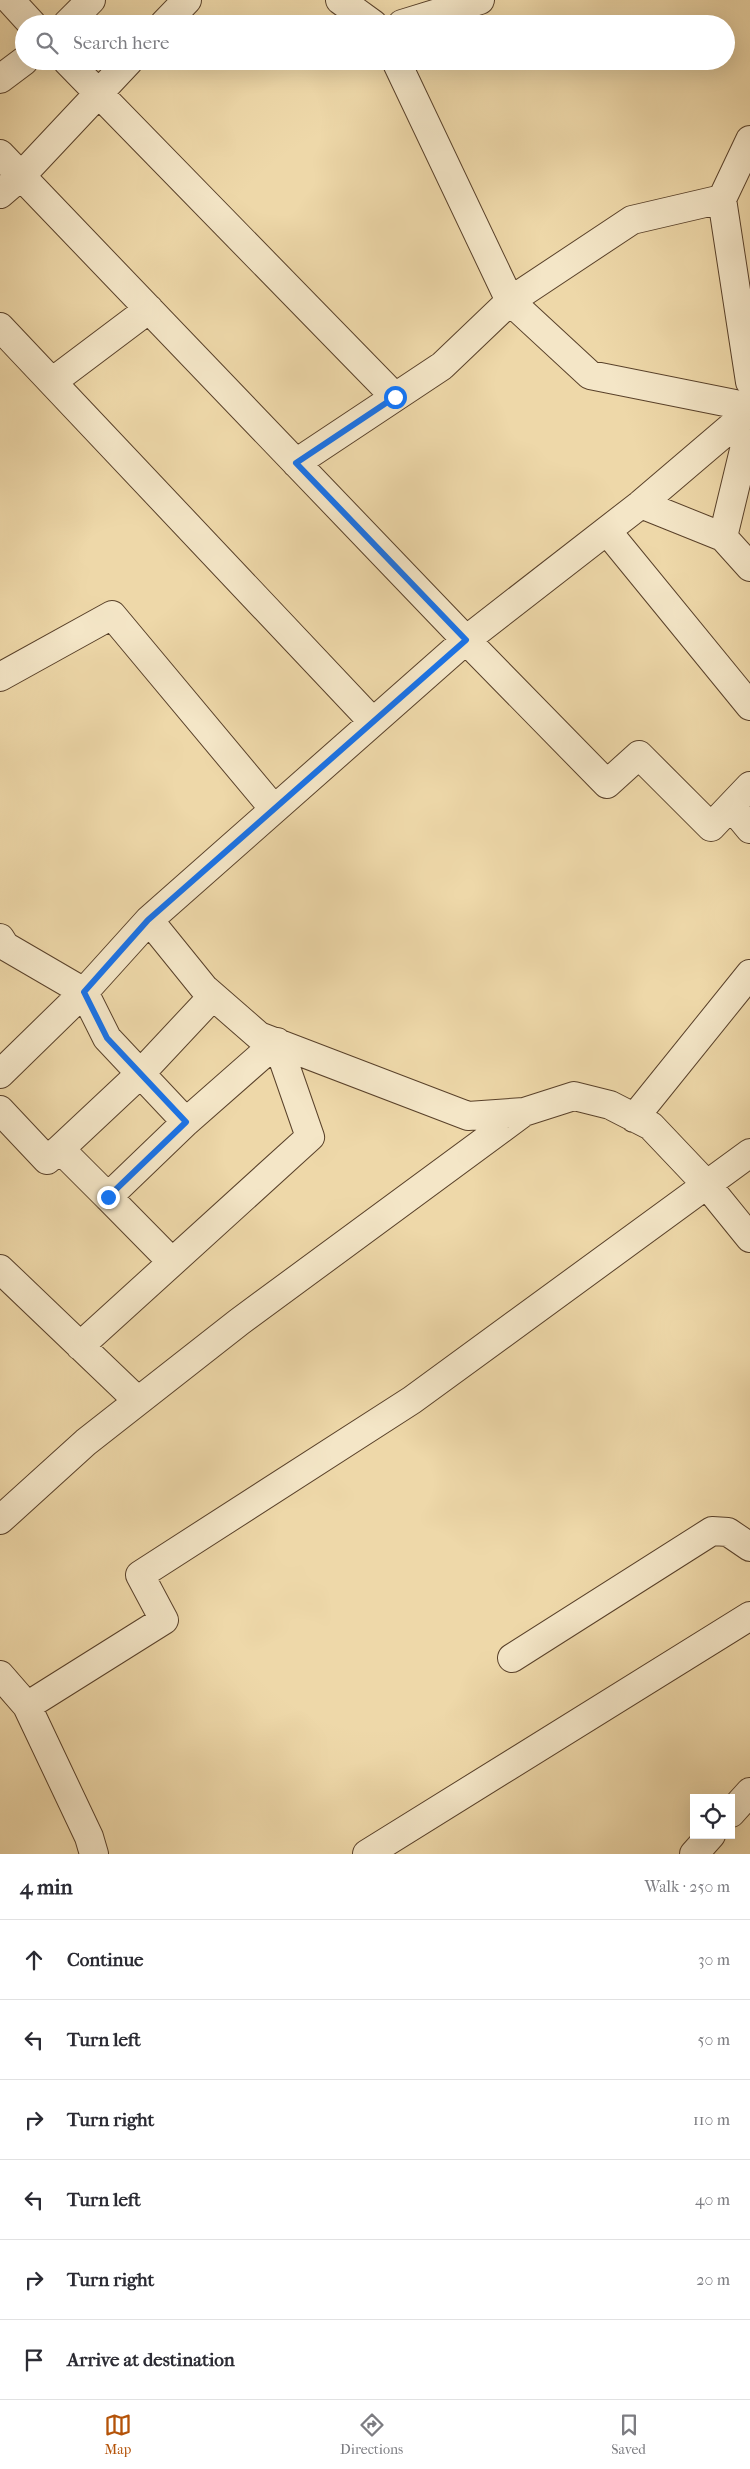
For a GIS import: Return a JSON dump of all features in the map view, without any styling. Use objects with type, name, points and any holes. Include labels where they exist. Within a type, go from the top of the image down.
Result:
[{"type":"street","points":[[10,0],[24,15]]},
{"type":"street","points":[[76,15],[91,0]]},
{"type":"street","points":[[173,15],[187,0]]},
{"type":"street","points":[[340,0],[361,15]]},
{"type":"street","points":[[431,15],[480,0]]},
{"type":"street","points":[[0,79],[15,68]]},
{"type":"street","points":[[75,70],[395,397]]},
{"type":"street","points":[[0,194],[21,176],[121,70]]},
{"type":"street","points":[[400,70],[510,301],[590,375],[750,407]]},
{"type":"street","points":[[750,140],[722,199],[750,382]]},
{"type":"street","points":[[0,154],[466,640],[607,784],[639,755],[711,827],[750,786]]},
{"type":"street","points":[[296,463],[442,366],[510,301],[632,220],[722,199]]},
{"type":"street","points":[[52,382],[149,310]]},
{"type":"street","points":[[2,331],[373,722]]},
{"type":"street","points":[[0,1074],[84,992],[148,920],[466,640],[641,504],[750,411]]},
{"type":"street","points":[[723,537],[750,425]]},
{"type":"street","points":[[641,504],[723,537],[750,567]]},
{"type":"street","points":[[607,531],[750,706]]},
{"type":"street","points":[[0,678],[112,615],[274,810]]},
{"type":"street","points":[[731,806],[750,829]]},
{"type":"street","points":[[148,920],[213,996],[259,1036],[468,1116],[524,1112],[574,1096],[610,1105],[651,1126],[707,1185],[750,1238]]},
{"type":"street","points":[[0,938],[5,946],[84,992],[107,1038],[186,1122]]},
{"type":"street","points":[[634,1118],[750,974]]},
{"type":"street","points":[[0,1110],[47,1160],[140,1074],[213,996]]},
{"type":"street","points":[[108,1197],[186,1122],[277,1042]]},
{"type":"street","points":[[80,1346],[310,1137],[277,1042]]},
{"type":"street","points":[[0,1520],[86,1442],[238,1322],[524,1112]]},
{"type":"street","points":[[60,1149],[172,1262]]},
{"type":"street","points":[[28,1706],[164,1620],[140,1575],[412,1400],[750,1153]]},
{"type":"street","points":[[0,1269],[138,1401]]},
{"type":"street","points":[[512,1658],[712,1531],[728,1532],[750,1547]]},
{"type":"street","points":[[367,1854],[749,1620]]},
{"type":"street","points":[[0,1675],[28,1706],[94,1854]]},
{"type":"street","points":[[735,1809],[750,1792]]},
{"type":"street","points":[[694,1854],[707,1839]]},
{"type":"route","points":[[108,1197],[186,1122],[107,1038],[84,992],[148,920],[466,640],[296,463],[395,397]]}]
